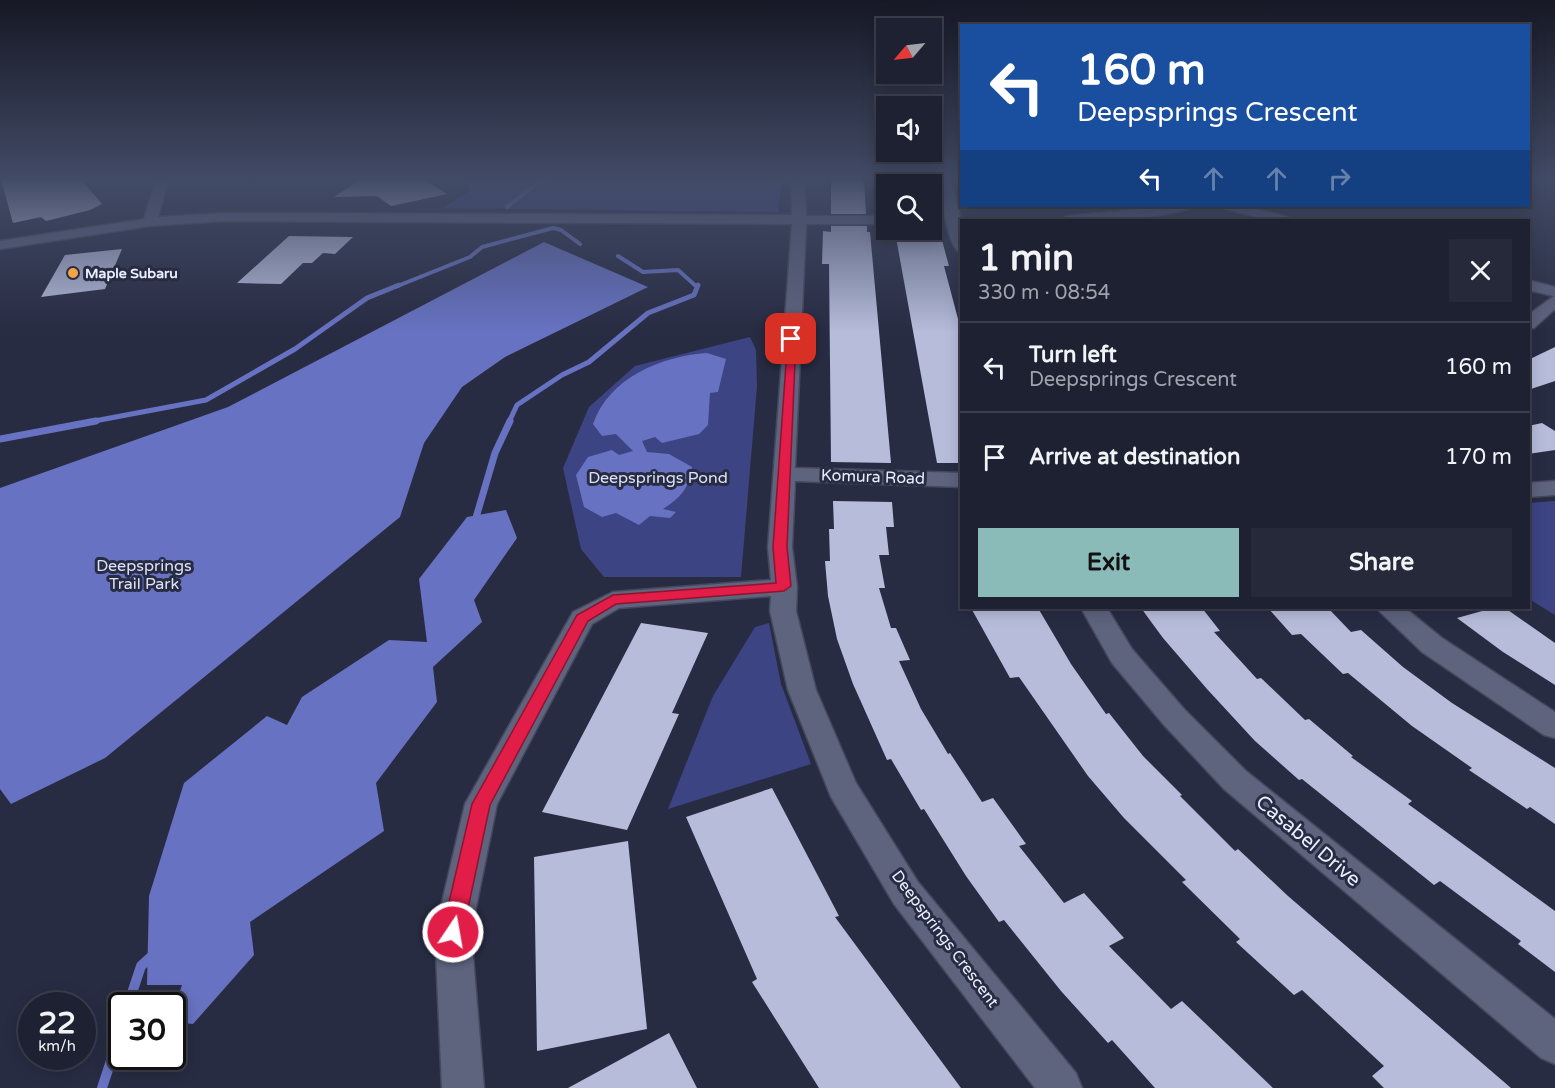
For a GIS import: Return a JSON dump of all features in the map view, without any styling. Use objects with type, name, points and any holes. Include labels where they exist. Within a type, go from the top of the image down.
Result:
[{"type":"street","points":[[0,245],[93,231]]},
{"type":"street","name":"Deepsprings Crescent","points":[[798,231],[780,547],[784,586],[783,611],[801,690],[842,788],[906,893],[1060,1088]]},
{"type":"street","points":[[1530,286],[1555,292]]},
{"type":"street","points":[[1530,322],[1555,301]]},
{"type":"street","name":"Komura Road","points":[[784,474],[960,480]]},
{"type":"street","points":[[1530,490],[1555,488]]},
{"type":"street","points":[[464,1088],[453,932],[481,804],[582,618],[613,600],[784,586]]},
{"type":"street","name":"Casabel Drive","points":[[1095,609],[1122,656],[1173,717],[1235,780],[1555,1044]]},
{"type":"street","points":[[1390,609],[1432,645],[1555,727]]},
{"type":"green space","name":"Deepsprings Pond","points":[[750,337],[756,350],[757,386],[741,577],[604,577],[581,549],[563,468],[589,407],[635,366]]},
{"type":"green space","points":[[1555,501],[1555,615],[1530,600],[1530,503]]},
{"type":"green space","points":[[769,623],[781,684],[811,764],[668,809],[713,696],[755,627]]},
{"type":"shaded area","name":"Deepsprings Trail Park","points":[[544,242],[648,287],[505,357],[462,387],[424,443],[400,517],[105,758],[11,804],[0,789],[0,488],[228,407]]},
{"type":"shaded area","points":[[707,353],[726,359],[718,392],[710,393],[708,425],[699,434],[662,443],[655,437],[642,441],[647,452],[669,454],[692,467],[689,481],[683,492],[663,509],[676,512],[670,518],[650,516],[639,525],[616,513],[602,517],[584,507],[576,475],[588,457],[612,450],[619,455],[633,451],[616,434],[602,436],[593,424],[611,394],[639,372],[655,365],[672,359]]},
{"type":"shaded area","points":[[506,510],[517,538],[474,600],[482,622],[433,667],[437,702],[376,783],[384,831],[250,922],[254,955],[193,1024],[186,1023],[186,992],[180,992],[182,985],[147,985],[149,896],[184,783],[267,716],[287,725],[302,697],[389,640],[427,642],[419,579],[467,517]]},
{"type":"building","points":[[823,231],[870,232],[891,463],[831,462],[829,264],[822,264]]},
{"type":"building","points":[[289,236],[353,237],[335,254],[323,253],[312,263],[303,263],[281,284],[237,283]]},
{"type":"building","points":[[896,240],[942,240],[949,266],[944,266],[960,326],[960,463],[937,463]]},
{"type":"building","name":"Maple Subaru","points":[[122,249],[105,289],[41,297],[65,255]]},
{"type":"building","points":[[1555,347],[1555,381],[1530,389],[1530,359]]},
{"type":"building","points":[[1542,423],[1555,431],[1555,450],[1530,454],[1530,426]]},
{"type":"building","points":[[833,501],[892,502],[894,527],[886,527],[889,555],[879,555],[885,588],[879,588],[891,628],[896,628],[910,660],[899,661],[921,709],[948,754],[950,753],[982,802],[993,798],[1026,844],[1019,846],[1064,903],[1084,893],[1124,938],[1109,946],[1171,1009],[1182,1001],[1273,1088],[1155,1088],[1112,1040],[1108,1043],[1061,991],[1004,920],[999,922],[966,876],[924,809],[921,810],[891,759],[887,760],[853,684],[837,639],[828,596],[825,561],[830,561],[829,529],[834,529]]},
{"type":"building","points":[[972,609],[1039,609],[1071,664],[1106,714],[1109,713],[1143,756],[1182,795],[1180,796],[1235,851],[1238,849],[1288,896],[1511,1088],[1384,1088],[1372,1076],[1384,1066],[1302,990],[1294,995],[1236,942],[1240,939],[1182,882],[1186,880],[1124,818],[1088,776],[1019,677],[1010,678]]},
{"type":"building","points":[[1142,609],[1203,609],[1220,631],[1214,632],[1257,679],[1261,678],[1305,720],[1309,719],[1353,756],[1351,757],[1412,801],[1408,804],[1555,911],[1555,972],[1518,944],[1521,941],[1440,881],[1434,885],[1302,779],[1299,780],[1255,741],[1163,638]]},
{"type":"building","points":[[1269,609],[1329,609],[1351,632],[1361,630],[1403,667],[1452,703],[1555,768],[1555,824],[1530,807],[1527,809],[1469,770],[1472,768],[1412,726],[1348,673],[1343,674],[1301,634],[1292,635]]},
{"type":"building","points":[[1489,609],[1506,609],[1555,643],[1555,685],[1503,652],[1457,618]]},
{"type":"building","points":[[641,623],[708,633],[672,713],[679,714],[627,830],[542,812]]},
{"type":"building","points":[[772,788],[839,916],[835,917],[961,1088],[819,1088],[752,982],[757,979],[686,817]]},
{"type":"building","points":[[628,841],[647,1029],[537,1051],[534,857]]},
{"type":"building","points":[[669,1033],[697,1088],[568,1088]]},
{"type":"waterway","points":[[395,287],[470,257],[482,247],[543,231]]},
{"type":"waterway","points":[[562,231],[580,244]]},
{"type":"waterway","points":[[618,256],[643,272],[678,270],[697,287]]},
{"type":"waterway","points":[[89,422],[206,400],[295,349],[367,298],[399,285]]},
{"type":"waterway","points":[[509,422],[517,405],[562,375],[589,362],[648,313],[694,295],[698,285]]},
{"type":"waterway","points":[[0,439],[96,421]]},
{"type":"waterway","points":[[475,521],[495,453],[510,421]]},
{"type":"waterway","points":[[132,992],[141,966],[153,955]]},
{"type":"waterway","points":[[102,1088],[108,1070]]},
{"type":"place","name":"Maple Subaru","points":[[73,273]]},
{"type":"route","points":[[453,932],[481,804],[582,618],[613,600],[784,586],[780,547],[791,339]]}]
